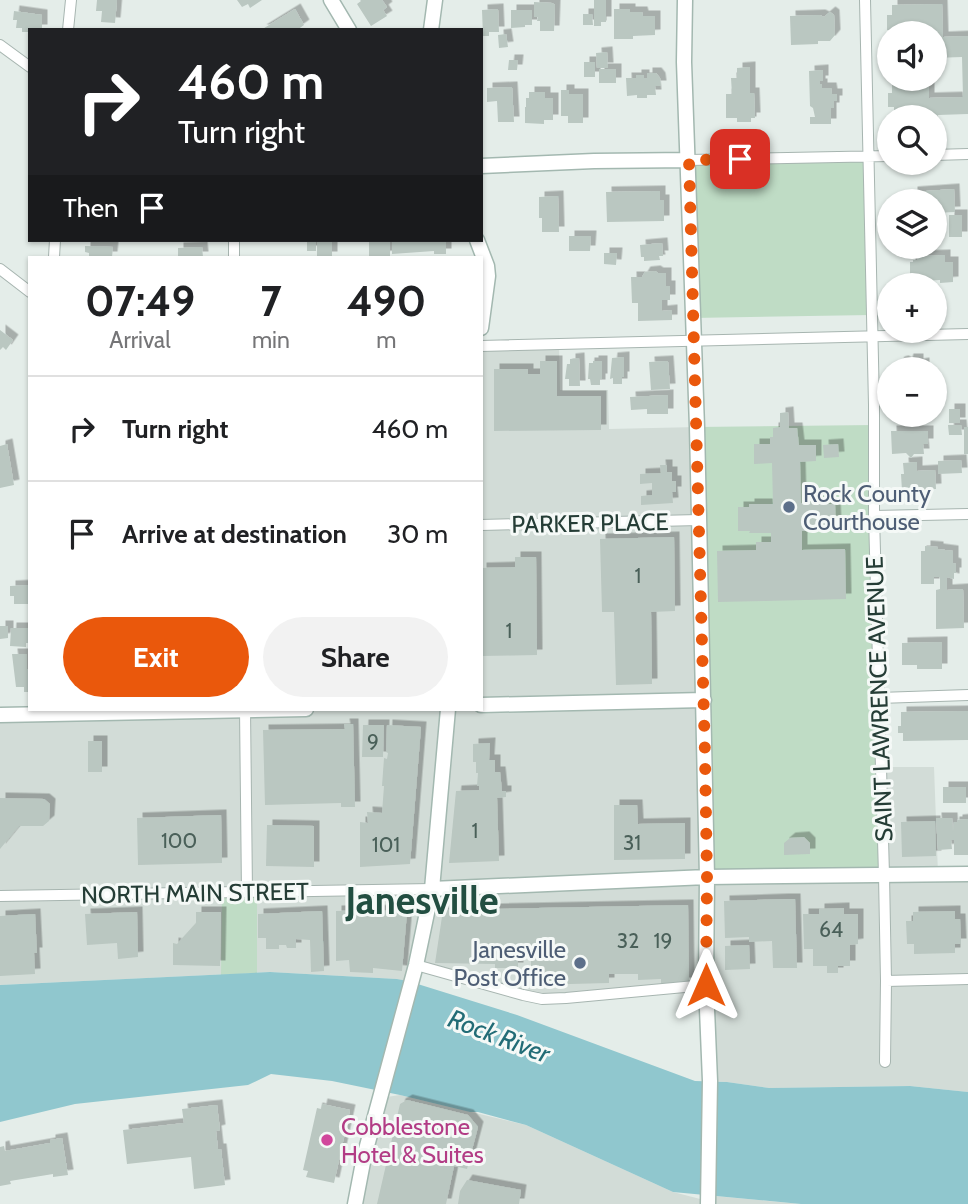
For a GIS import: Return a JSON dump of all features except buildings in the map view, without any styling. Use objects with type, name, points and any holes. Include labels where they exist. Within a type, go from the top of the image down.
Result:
[{"type":"main road","points":[[331,0],[348,28]]},
{"type":"main road","points":[[431,28],[435,0]]},
{"type":"main road","points":[[685,0],[684,62],[704,700],[706,985],[710,1081],[708,1203]]},
{"type":"main road","points":[[483,166],[689,160]]},
{"type":"main road","points":[[478,242],[488,276],[483,313]]},
{"type":"main road","points":[[483,705],[704,700]]},
{"type":"main road","points":[[0,715],[66,711]]},
{"type":"main road","points":[[355,1204],[364,1157],[412,982],[432,889],[448,711]]},
{"type":"main road","points":[[432,889],[707,877],[968,874]]},
{"type":"street","points":[[68,28],[71,0]]},
{"type":"street","name":"SAINT LAWRENCE AVENUE","points":[[865,0],[886,981],[885,1062]]},
{"type":"street","points":[[0,45],[28,65]]},
{"type":"street","points":[[947,155],[968,154]]},
{"type":"street","points":[[689,160],[877,157]]},
{"type":"street","points":[[0,269],[28,290]]},
{"type":"street","points":[[483,346],[968,334]]},
{"type":"street","points":[[874,516],[968,514]]},
{"type":"street","name":"PARKER PLACE","points":[[483,525],[699,520]]},
{"type":"street","points":[[879,698],[968,695]]},
{"type":"street","points":[[245,711],[247,892]]},
{"type":"street","name":"NORTH MAIN STREET","points":[[0,896],[432,889]]},
{"type":"street","points":[[416,965],[542,999],[706,985]]},
{"type":"street","points":[[886,981],[968,979]]},
{"type":"shaded area","points":[[559,344],[560,390],[608,390],[609,429],[697,427],[881,767],[934,767],[938,874],[968,874],[968,1092],[910,1086],[769,1088],[710,1081],[706,986],[542,999],[417,965],[408,981],[270,972],[0,985],[0,715],[176,711],[483,711],[483,346]]},
{"type":"shaded area","points":[[400,1095],[526,1125],[673,1192],[708,1201],[708,1204],[355,1204],[380,1098]]},
{"type":"shaded area","points":[[714,1196],[801,1204],[712,1204]]},
{"type":"green space","points":[[869,157],[871,315],[692,318],[689,160]]},
{"type":"green space","points":[[874,425],[884,875],[707,877],[697,427]]},
{"type":"green space","points":[[222,892],[257,892],[257,973],[221,975]]},
{"type":"water","name":"Rock River","points":[[270,972],[408,981],[517,1015],[695,1081],[769,1088],[910,1086],[968,1092],[968,1204],[801,1204],[673,1192],[526,1125],[332,1081],[271,1074],[248,1085],[75,1104],[0,1122],[0,985]]},
{"type":"place","name":"Rock County Courthouse","points":[[789,507]]},
{"type":"place","name":"Janesville Post Office","points":[[580,963]]},
{"type":"place","name":"Cobblestone Hotel & Suites","points":[[327,1140]]},
{"type":"district","name":"Janesville","points":[[422,900]]},
{"type":"route","points":[[706,985],[705,755],[689,160],[740,159]]}]
